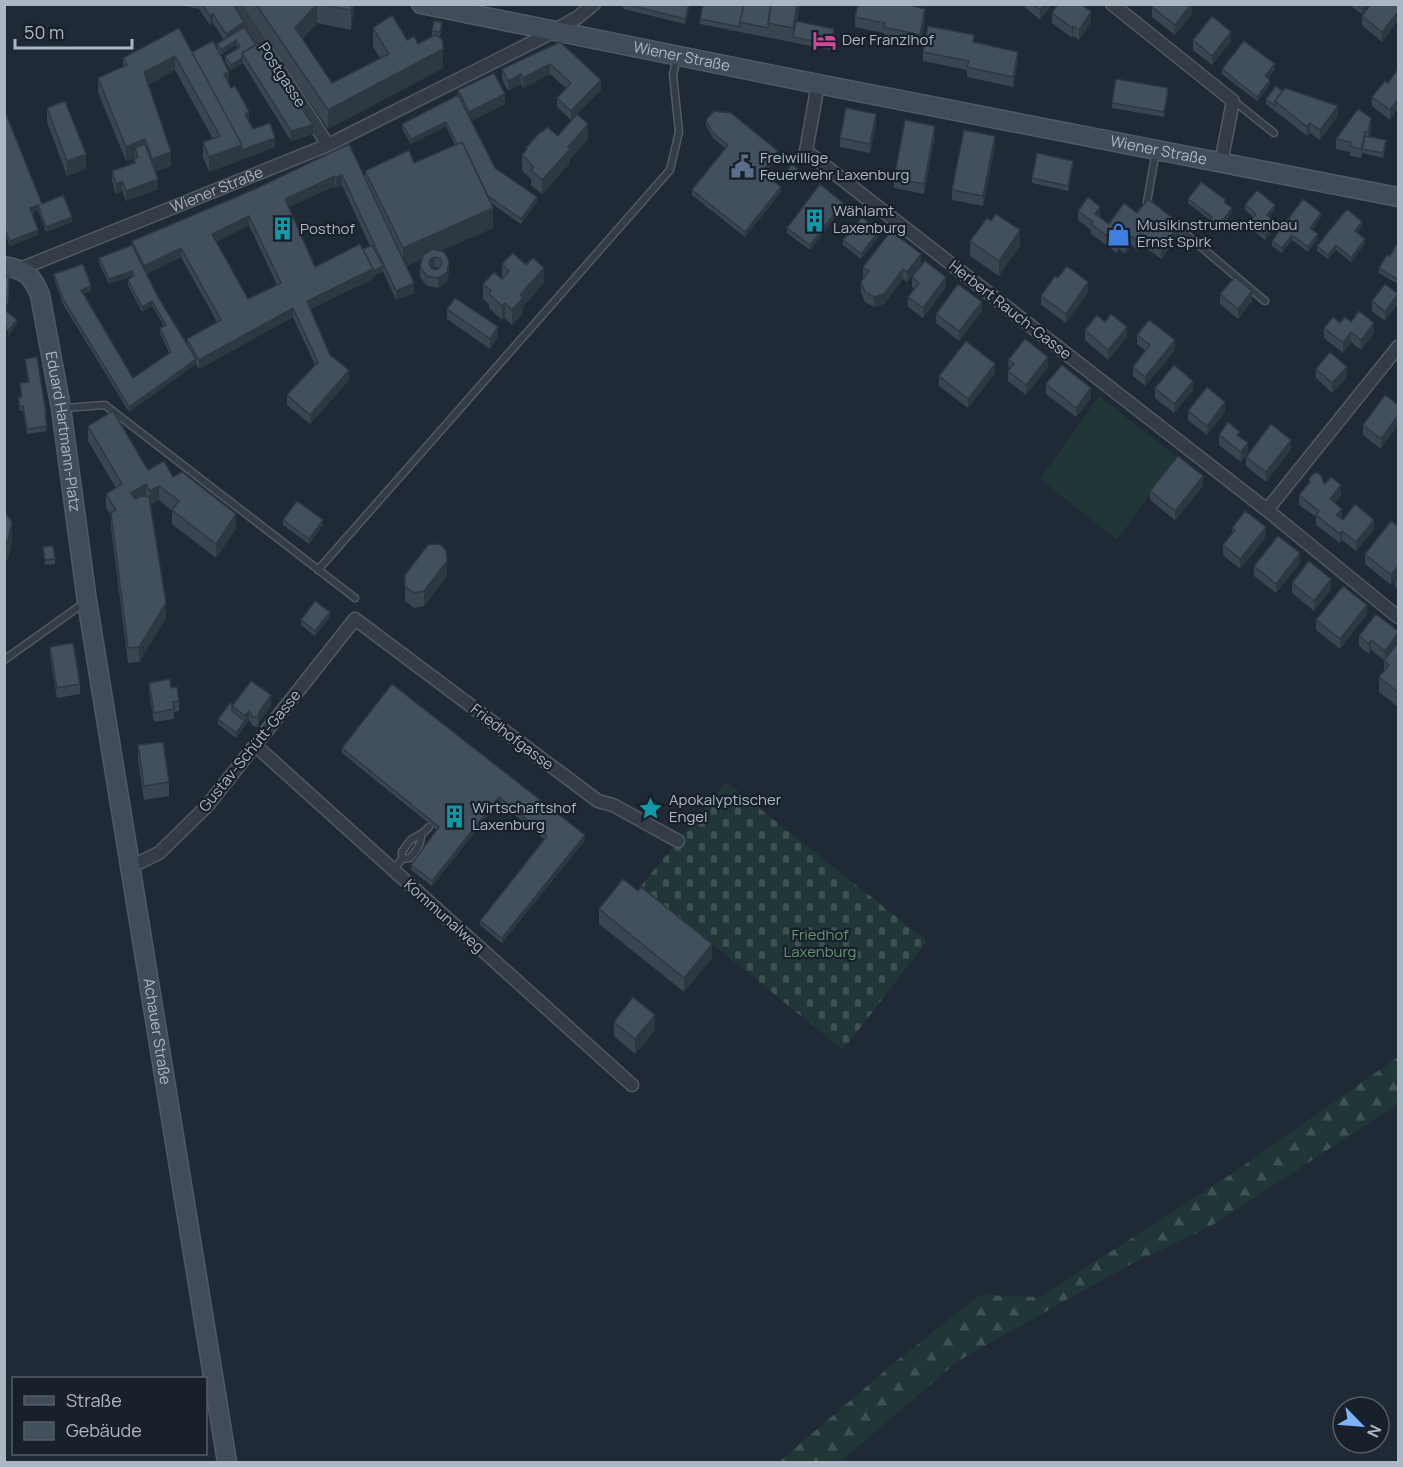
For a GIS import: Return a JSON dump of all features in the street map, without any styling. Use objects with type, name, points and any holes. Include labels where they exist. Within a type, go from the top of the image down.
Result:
[{"type":"street","name":"Postgasse","points":[[236,4],[328,145]]},
{"type":"street","points":[[421,4],[553,30],[594,4]]},
{"type":"street","points":[[1112,4],[1233,101],[1221,163]]},
{"type":"street","name":"Wiener Straße","points":[[9,266],[328,145],[553,30],[1398,197]]},
{"type":"street","name":"Herbert Rauch-Gasse","points":[[818,84],[806,151],[1267,510],[1398,617]]},
{"type":"street","name":"Eduard Hartmann-Platz","points":[[9,266],[34,279],[40,295],[61,408],[87,601]]},
{"type":"street","points":[[1267,510],[1398,347]]},
{"type":"street","name":"Achauer Straße","points":[[87,601],[227,1462]]},
{"type":"street","name":"Gustav-Schütt-Gasse","points":[[130,867],[159,853],[207,806],[355,619]]},
{"type":"street","name":"Friedhofgasse","points":[[355,619],[598,801],[614,805],[678,841]]},
{"type":"street","name":"Kommunalweg","points":[[256,746],[632,1085]]},
{"type":"lane","points":[[318,570],[669,170],[679,132],[673,74],[678,55]]},
{"type":"lane","points":[[1233,101],[1274,132]]},
{"type":"lane","points":[[1156,150],[1147,202],[1156,210]]},
{"type":"lane","points":[[1166,217],[1265,301]]},
{"type":"lane","points":[[61,408],[105,405],[355,598]]},
{"type":"lane","points":[[4,660],[87,601]]},
{"type":"lane","points":[[402,859],[410,858],[414,854],[420,846],[421,837],[429,827]]},
{"type":"lane","points":[[393,870],[402,859],[402,852],[412,839],[421,837]]},
{"type":"green space","points":[[1099,396],[1177,457],[1117,540],[1040,479]]},
{"type":"green space","name":"Friedhof Laxenburg","points":[[726,782],[927,941],[843,1050],[641,886]]},
{"type":"green space","points":[[1398,1057],[1398,1104],[1211,1226],[1127,1266],[958,1361],[840,1462],[779,1462],[894,1363],[980,1295],[1040,1297],[1230,1175]]},
{"type":"building","points":[[202,4],[233,4],[244,22],[226,34],[213,14],[210,16]]},
{"type":"building","points":[[256,4],[317,4],[295,28],[332,83],[389,54],[373,28],[392,15],[407,40],[414,36],[418,44],[435,35],[441,38],[443,49],[328,110]]},
{"type":"building","points":[[318,4],[352,4],[351,10]]},
{"type":"building","points":[[625,4],[689,4],[685,19]]},
{"type":"building","points":[[703,4],[744,4],[740,27],[700,19]]},
{"type":"building","points":[[744,4],[771,4],[768,28],[740,22]]},
{"type":"building","points":[[771,4],[797,4],[793,28],[768,23]]},
{"type":"building","points":[[858,4],[904,4],[925,9],[920,35],[884,27],[885,23],[855,17]]},
{"type":"building","points":[[1033,4],[1044,4],[1040,10]]},
{"type":"building","points":[[1058,4],[1083,4],[1091,12],[1079,30],[1073,26],[1072,28],[1052,13]]},
{"type":"building","points":[[1154,4],[1191,4],[1175,25],[1152,7]]},
{"type":"building","points":[[1356,4],[1366,4],[1362,9]]},
{"type":"building","points":[[1371,4],[1397,4],[1398,6],[1398,12],[1382,32],[1362,16]]},
{"type":"building","points":[[1212,16],[1231,32],[1212,56],[1193,40]]},
{"type":"building","points":[[434,21],[442,22],[440,32],[432,31]]},
{"type":"building","points":[[796,21],[834,29],[831,45],[793,37]]},
{"type":"building","points":[[928,26],[974,35],[973,42],[1018,52],[1013,77],[967,67],[969,61],[923,52]]},
{"type":"building","points":[[244,27],[256,45],[242,53],[242,58],[231,65],[225,56],[240,47],[236,40],[221,50],[217,44]]},
{"type":"building","points":[[179,28],[242,145],[209,157],[203,142],[220,136],[175,56],[144,72],[171,152],[152,159],[145,139],[126,147],[98,78],[127,65],[123,58]]},
{"type":"building","points":[[213,41],[229,72],[224,74],[231,88],[235,86],[249,112],[245,114],[253,129],[270,123],[275,138],[242,150],[242,145],[192,52]]},
{"type":"building","points":[[1244,41],[1275,64],[1265,76],[1270,80],[1257,97],[1222,69]]},
{"type":"building","points":[[560,42],[601,80],[571,111],[557,98],[571,83],[550,64],[523,78],[521,74],[508,81],[502,69]]},
{"type":"building","points":[[258,43],[313,125],[291,131],[242,53]]},
{"type":"building","points":[[1398,69],[1398,99],[1390,110],[1372,97],[1385,81],[1388,83]]},
{"type":"building","points":[[494,73],[505,94],[469,112],[458,90]]},
{"type":"building","points":[[1116,79],[1168,88],[1164,112],[1112,103]]},
{"type":"building","points":[[1276,86],[1282,91],[1275,101],[1275,106],[1266,99]]},
{"type":"building","points":[[1285,88],[1338,106],[1320,130],[1310,123],[1307,127],[1275,101]]},
{"type":"building","points":[[458,95],[495,168],[537,197],[521,219],[488,196],[462,142],[457,144],[446,122],[411,139],[402,124]]},
{"type":"building","points":[[65,101],[86,154],[67,161],[47,108]]},
{"type":"building","points":[[846,108],[876,114],[870,144],[840,138]]},
{"type":"building","points":[[4,109],[42,204],[63,195],[72,217],[46,227],[38,205],[30,208],[38,230],[10,241],[4,228]]},
{"type":"building","points":[[1358,109],[1371,118],[1361,149],[1350,146],[1351,142],[1336,139]]},
{"type":"building","name":"Freiwillige Feuerwehr Laxenburg","points":[[714,111],[731,113],[778,151],[762,172],[781,187],[745,232],[692,190],[728,145],[713,133],[706,120]]},
{"type":"building","points":[[577,114],[588,124],[568,147],[570,149],[542,180],[531,170],[534,167],[522,155],[541,131],[547,127],[558,136]]},
{"type":"building","points":[[905,120],[935,126],[924,184],[894,179]]},
{"type":"building","points":[[964,130],[995,136],[983,196],[952,190]]},
{"type":"building","points":[[1365,136],[1386,140],[1383,153],[1362,149]]},
{"type":"building","points":[[462,142],[493,208],[403,248],[365,171],[409,150],[414,163]]},
{"type":"building","points":[[145,144],[158,179],[126,191],[122,181],[116,184],[112,171],[135,163],[134,159],[138,157],[135,148]]},
{"type":"building","points":[[349,144],[414,283],[396,291],[342,175],[285,199],[315,267],[360,244],[373,269],[307,301],[330,355],[349,370],[310,415],[287,395],[318,362],[293,308],[199,360],[187,339],[221,320],[181,248],[144,266],[132,241],[255,189]],"holes":[[[249,216],[281,283],[248,299],[212,234]]]},
{"type":"building","points":[[1037,153],[1073,161],[1068,186],[1032,178]]},
{"type":"building","points":[[792,164],[799,170],[794,178],[786,172]]},
{"type":"building","points":[[1201,182],[1226,200],[1224,202],[1232,208],[1217,228],[1209,222],[1212,217],[1188,199]]},
{"type":"building","name":"Wählamt Laxenburg","points":[[820,184],[843,203],[810,245],[787,228]]},
{"type":"building","points":[[1257,190],[1275,205],[1267,215],[1275,222],[1265,235],[1249,222],[1256,214],[1245,205]]},
{"type":"building","points":[[1088,197],[1100,207],[1095,214],[1109,224],[1124,203],[1137,213],[1148,199],[1180,224],[1161,249],[1141,234],[1137,240],[1131,236],[1125,244],[1119,240],[1117,243],[1091,224],[1093,222],[1078,211]]},
{"type":"building","points":[[1303,199],[1321,213],[1310,228],[1318,234],[1308,247],[1292,235],[1282,248],[1272,241]]},
{"type":"building","points":[[1347,209],[1362,222],[1355,231],[1365,239],[1351,258],[1336,245],[1328,255],[1317,246]]},
{"type":"building","points":[[996,214],[1020,230],[999,261],[970,241],[987,218],[991,221]]},
{"type":"building","points":[[862,217],[879,231],[861,254],[843,240]]},
{"type":"building","points":[[891,231],[921,254],[907,272],[903,269],[884,294],[874,297],[865,292],[861,282],[869,271],[863,267]]},
{"type":"building","points":[[1398,242],[1398,280],[1379,268],[1387,255],[1390,256]]},
{"type":"building","points":[[132,245],[158,297],[196,359],[129,407],[63,299],[54,274],[83,264],[91,286],[81,290],[133,378],[171,352],[160,328],[166,325],[152,301],[142,307],[128,280],[134,276],[132,271],[109,279],[99,258]]},
{"type":"building","points":[[372,245],[383,266],[373,271],[363,249]]},
{"type":"building","points":[[433,249],[444,252],[449,261],[447,272],[438,278],[427,276],[420,267],[423,255]],"holes":[[[440,258],[442,263],[440,267],[436,270],[431,268],[430,259]]]},
{"type":"building","points":[[513,253],[526,265],[533,258],[544,268],[520,295],[523,298],[512,310],[505,303],[502,306],[489,294],[491,291],[483,284],[494,272],[502,279],[509,271],[502,264]]},
{"type":"building","points":[[925,261],[946,277],[923,308],[908,297],[919,283],[912,277]]},
{"type":"building","points":[[1067,266],[1088,282],[1066,314],[1041,296],[1055,276],[1058,278]]},
{"type":"building","points":[[4,276],[9,277],[8,299],[4,299]]},
{"type":"building","points":[[1235,277],[1252,291],[1238,309],[1220,294]]},
{"type":"building","points":[[958,284],[982,302],[959,331],[936,314]]},
{"type":"building","points":[[1385,284],[1398,294],[1385,312],[1372,301]]},
{"type":"building","points":[[455,298],[498,327],[490,339],[447,309]]},
{"type":"building","points":[[6,311],[17,320],[8,331],[4,323]]},
{"type":"building","points":[[1359,311],[1374,323],[1361,340],[1351,332],[1343,343],[1324,328],[1333,317],[1340,323],[1345,317],[1351,322]]},
{"type":"building","points":[[1111,314],[1127,327],[1108,350],[1085,330],[1097,315],[1105,322]]},
{"type":"building","points":[[1149,320],[1175,340],[1145,377],[1133,367],[1150,345],[1137,335]]},
{"type":"building","points":[[1025,339],[1048,357],[1026,385],[1008,371],[1014,364],[1008,360]]},
{"type":"building","points":[[966,341],[995,364],[968,399],[939,376]]},
{"type":"building","points":[[1330,352],[1347,367],[1332,383],[1316,369]]},
{"type":"building","points":[[37,357],[47,426],[27,429],[23,406],[20,406],[18,397],[22,397],[20,383],[29,382],[25,359]]},
{"type":"building","points":[[1062,365],[1091,388],[1076,408],[1046,384]]},
{"type":"building","points":[[1174,365],[1193,381],[1174,404],[1155,388]]},
{"type":"building","points":[[1207,387],[1225,402],[1207,426],[1188,411]]},
{"type":"building","points":[[1385,395],[1398,405],[1398,415],[1381,439],[1363,425]]},
{"type":"building","points":[[113,411],[148,470],[164,461],[173,477],[182,472],[236,514],[216,544],[172,510],[179,501],[159,486],[150,491],[146,484],[131,493],[135,499],[141,496],[149,497],[166,603],[139,647],[128,648],[111,513],[116,510],[106,494],[122,484],[88,426]]},
{"type":"building","points":[[1228,422],[1240,432],[1237,435],[1248,443],[1241,452],[1219,435]]},
{"type":"building","points":[[1271,424],[1291,440],[1266,472],[1246,457]]},
{"type":"building","points":[[1178,456],[1203,476],[1175,511],[1150,491]]},
{"type":"building","points":[[1318,473],[1325,484],[1331,477],[1341,485],[1330,499],[1342,509],[1336,515],[1343,520],[1355,504],[1374,520],[1356,542],[1342,531],[1340,534],[1316,515],[1319,511],[1299,495],[1310,482],[1309,479],[1313,474]]},
{"type":"building","points":[[297,501],[323,520],[309,539],[283,520]]},
{"type":"building","points":[[4,511],[12,522],[8,540],[4,542]]},
{"type":"building","points":[[1245,511],[1266,527],[1240,559],[1223,545],[1235,530],[1232,528]]},
{"type":"building","points":[[1391,521],[1398,527],[1398,566],[1391,575],[1365,554]]},
{"type":"building","points":[[1278,536],[1300,553],[1276,584],[1254,566]]},
{"type":"building","points":[[440,544],[446,550],[447,561],[424,591],[414,593],[405,586],[405,575],[428,545]]},
{"type":"building","points":[[53,546],[55,559],[45,560],[43,547]]},
{"type":"building","points":[[1309,561],[1331,579],[1314,601],[1292,583]]},
{"type":"building","points":[[1343,586],[1367,605],[1340,639],[1316,620]]},
{"type":"building","points":[[315,601],[330,612],[315,631],[301,620]]},
{"type":"building","points":[[1376,614],[1398,631],[1385,651],[1371,640],[1369,644],[1359,636]]},
{"type":"building","points":[[1398,642],[1398,692],[1379,677],[1389,665],[1384,661]]},
{"type":"building","points":[[73,643],[80,684],[57,688],[50,647]]},
{"type":"building","points":[[170,679],[171,688],[177,687],[179,701],[173,702],[174,709],[154,713],[149,683]]},
{"type":"building","points":[[251,681],[271,695],[258,717],[253,717],[249,711],[245,716],[232,706]]},
{"type":"building","name":"Wirtschaftshof Laxenburg","points":[[392,684],[585,835],[502,938],[480,921],[547,836],[499,797],[432,881],[411,865],[439,827],[342,748]]},
{"type":"building","points":[[230,703],[232,711],[245,721],[236,733],[218,719]]},
{"type":"building","points":[[163,742],[169,782],[144,786],[138,745]]},
{"type":"building","points":[[623,879],[638,891],[641,887],[712,944],[684,978],[599,909]]},
{"type":"building","points":[[633,997],[655,1015],[635,1039],[614,1022]]},
{"type":"place","name":"Der Franzlhof","points":[[824,40]]},
{"type":"place","name":"Freiwillige Feuerwehr Laxenburg","points":[[742,167]]},
{"type":"place","name":"Wählamt Laxenburg","points":[[815,220]]},
{"type":"place","name":"Posthof","points":[[282,229]]},
{"type":"place","name":"Musikinstrumentenbau Ernst Spirk","points":[[1119,234]]},
{"type":"place","name":"Apokalyptischer Engel","points":[[651,809]]},
{"type":"place","name":"Wirtschaftshof Laxenburg","points":[[454,817]]}]
